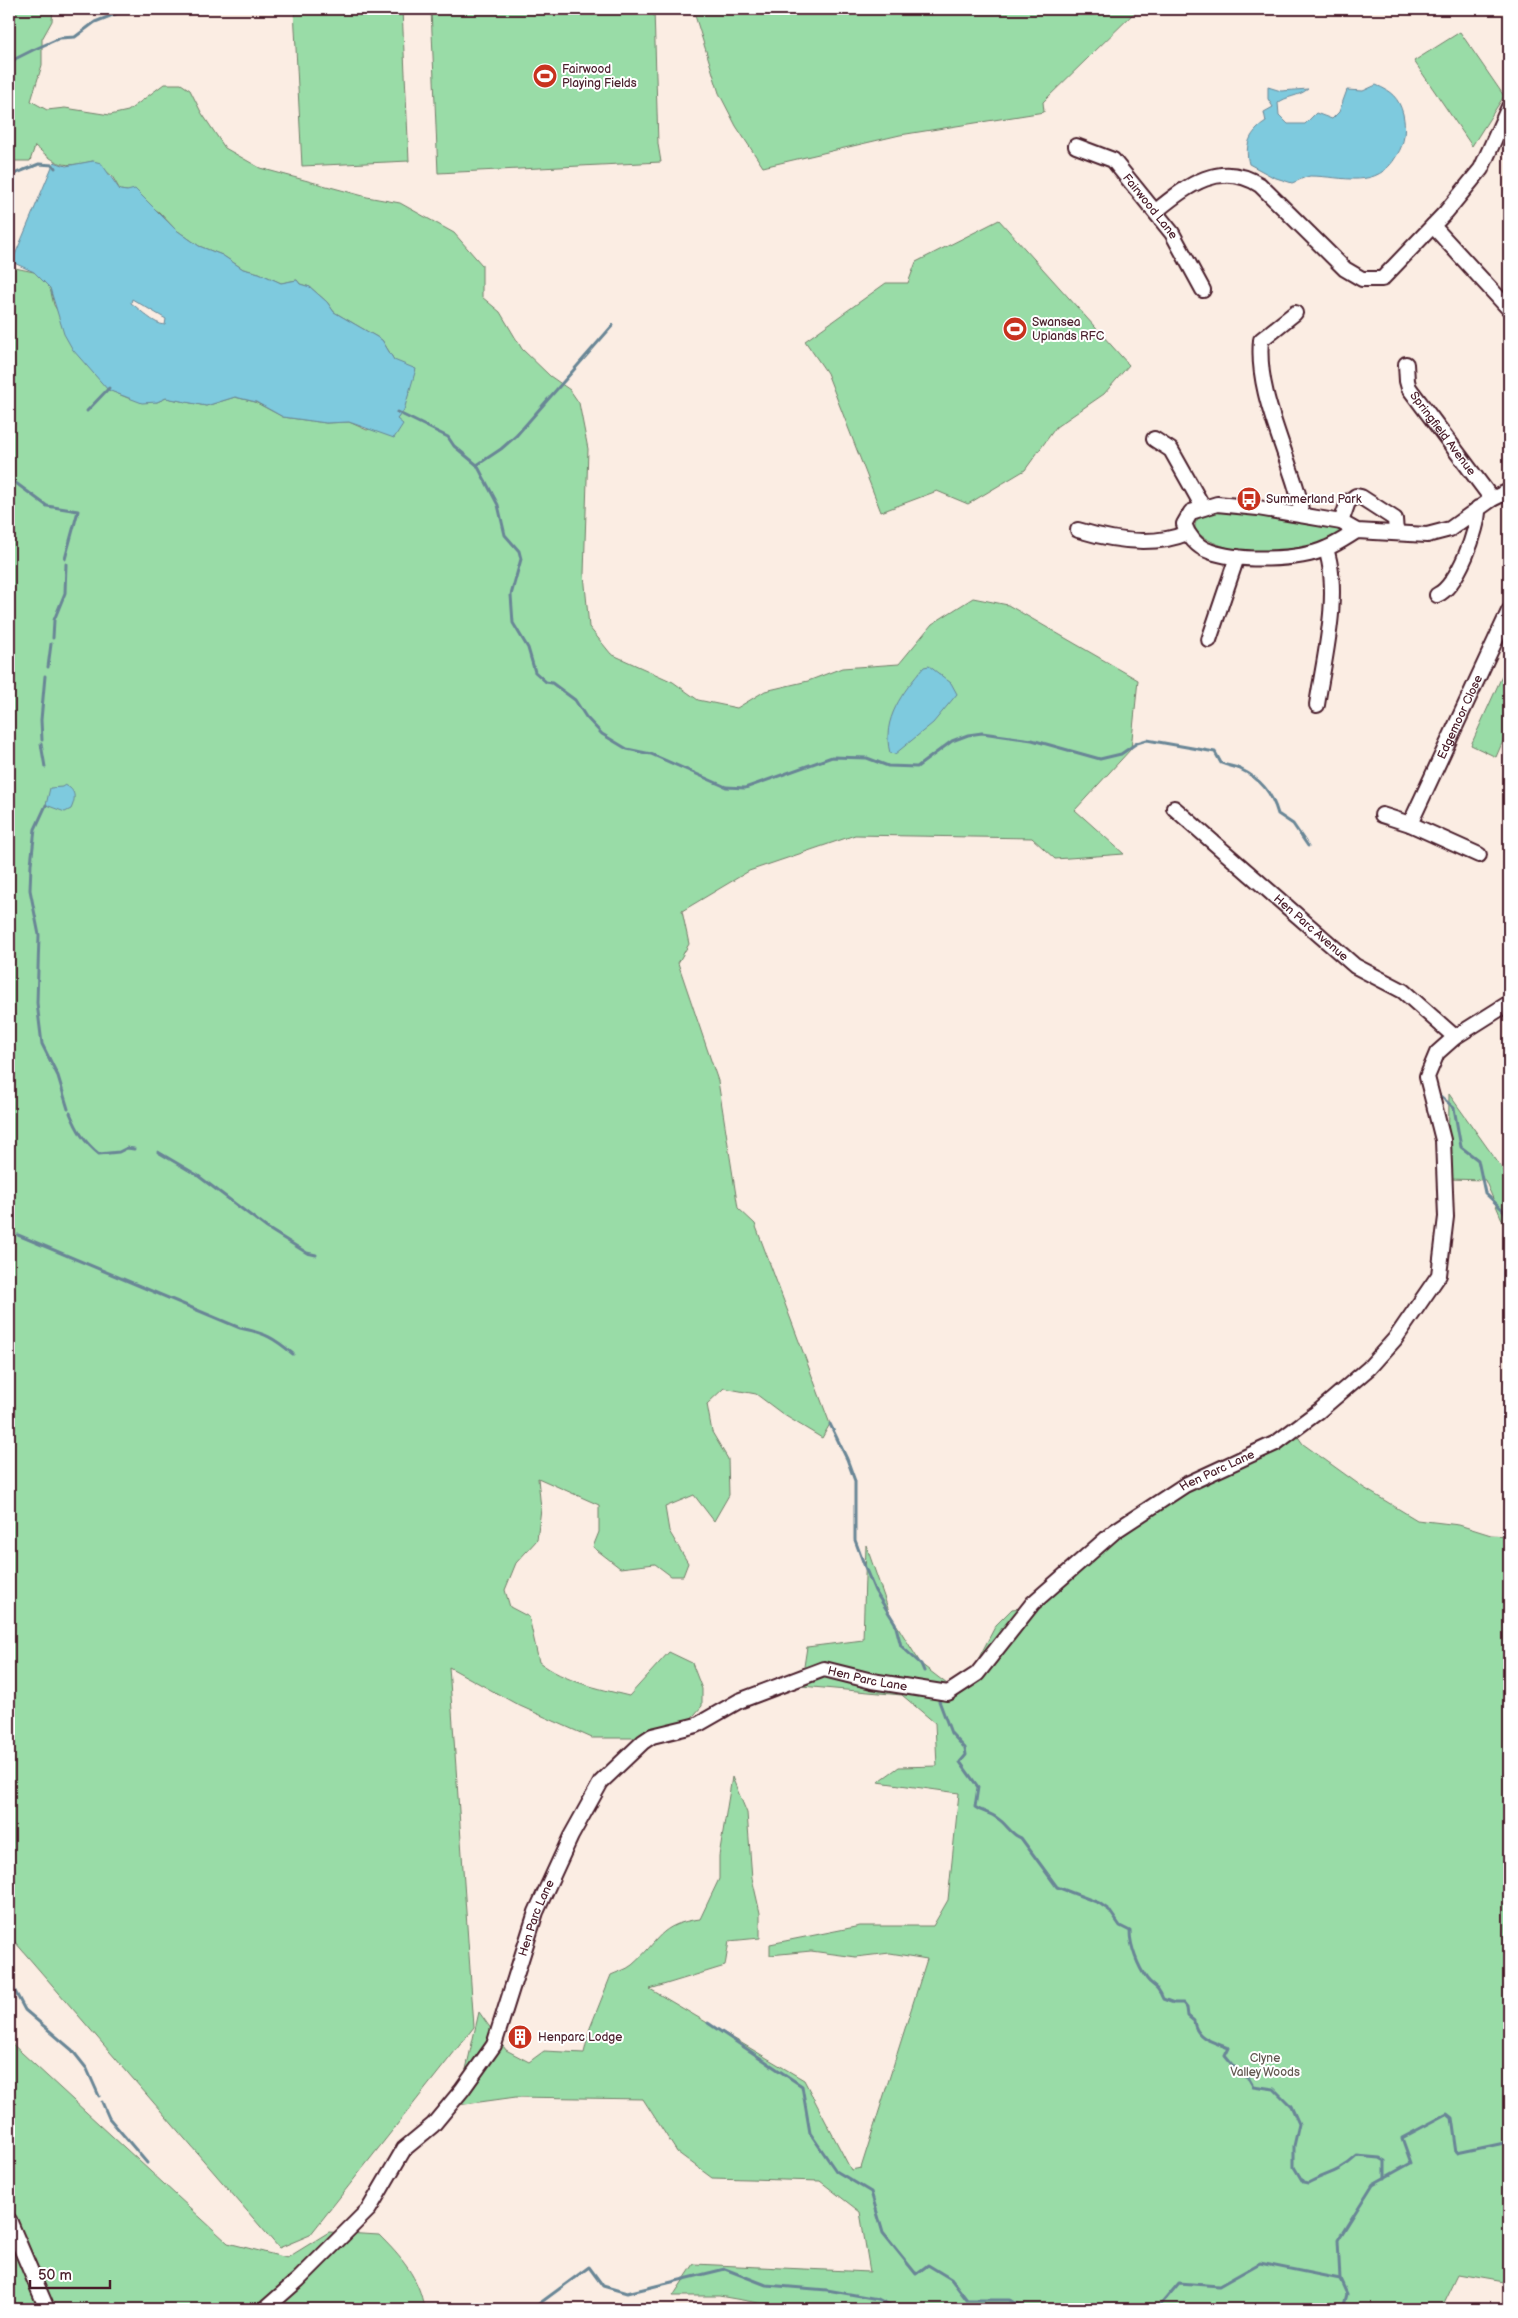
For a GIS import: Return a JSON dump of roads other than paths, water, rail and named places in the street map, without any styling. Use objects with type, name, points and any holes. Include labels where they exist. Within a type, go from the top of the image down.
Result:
[{"type":"street","points":[[1156,211],[1179,192],[1204,178],[1227,173],[1246,176],[1260,185],[1346,269],[1362,278],[1382,279],[1433,226],[1482,169],[1509,107]]},
{"type":"street","name":"Fairwood Lane","points":[[1076,146],[1113,160],[1172,233],[1203,290]]},
{"type":"street","points":[[1433,226],[1509,309]]},
{"type":"street","points":[[1295,313],[1261,340],[1259,361],[1267,398],[1298,495],[1301,515]]},
{"type":"street","name":"Springfield Avenue","points":[[1406,364],[1406,381],[1409,388],[1492,499]]},
{"type":"street","points":[[1154,439],[1171,450],[1203,507]]},
{"type":"street","points":[[1357,531],[1326,549],[1261,559],[1237,557],[1209,551],[1194,541],[1187,533],[1184,524],[1191,512],[1217,504],[1341,522],[1357,531],[1427,535],[1450,529],[1478,508],[1509,491]]},
{"type":"street","points":[[1341,522],[1348,502],[1356,496],[1361,497],[1395,519],[1396,533]]},
{"type":"street","points":[[1437,595],[1445,592],[1463,561],[1479,520],[1478,508]]},
{"type":"street","points":[[1078,530],[1101,537],[1130,540],[1166,539],[1187,533]]},
{"type":"street","points":[[1317,705],[1333,593],[1330,563],[1326,549]]},
{"type":"street","points":[[1209,640],[1237,557]]},
{"type":"street","name":"Edgemoor Close","points":[[1410,824],[1509,611]]},
{"type":"street","name":"Hen Parc Avenue","points":[[1174,808],[1355,966],[1403,991],[1456,1037]]},
{"type":"street","points":[[1382,815],[1410,824],[1479,855]]},
{"type":"street","points":[[1456,1037],[1509,1002]]},
{"type":"street","name":"Hen Parc Lane","points":[[265,2309],[298,2280],[369,2209],[404,2149],[433,2125],[462,2090],[494,2046],[536,1912],[571,1836],[601,1782],[643,1742],[652,1736],[697,1725],[738,1701],[824,1669],[872,1681],[948,1693],[977,1674],[1033,1603],[1115,1531],[1185,1485],[1276,1443],[1319,1412],[1369,1368],[1395,1339],[1438,1274],[1446,1216],[1442,1140],[1426,1077],[1437,1053],[1456,1037]]},
{"type":"street","points":[[9,2220],[47,2309]]},
{"type":"water","points":[[1376,85],[1397,99],[1403,114],[1404,125],[1404,135],[1400,150],[1389,166],[1380,173],[1358,179],[1310,176],[1292,183],[1273,177],[1249,164],[1247,151],[1252,135],[1266,122],[1264,112],[1273,107],[1268,99],[1268,87],[1281,91],[1308,89],[1278,103],[1279,115],[1288,124],[1305,124],[1316,113],[1332,119],[1339,112],[1347,90],[1363,91]]},
{"type":"water","points":[[93,161],[101,163],[120,190],[135,189],[175,229],[199,246],[222,255],[243,269],[259,273],[281,283],[297,280],[300,284],[310,287],[327,302],[334,312],[382,340],[394,360],[416,369],[404,410],[397,419],[403,424],[394,438],[349,422],[326,423],[283,417],[256,402],[235,397],[206,406],[166,398],[157,402],[142,403],[108,390],[73,350],[64,334],[50,288],[34,272],[12,262],[54,162],[66,166]],"holes":[[[132,299],[166,319],[165,325],[156,322],[131,303]]]},
{"type":"water","points":[[929,666],[951,683],[957,694],[933,723],[895,754],[890,753],[888,741],[891,717],[902,696],[916,676],[924,667]]},
{"type":"water","points":[[65,785],[71,789],[74,795],[71,809],[65,812],[46,805],[50,788]]},
{"type":"waterway","points":[[9,66],[15,59],[33,50],[60,38],[75,37],[95,22],[128,9]]},
{"type":"waterway","points":[[9,176],[39,164],[53,165],[55,168]]},
{"type":"waterway","points":[[477,465],[516,436],[613,325]]},
{"type":"waterway","points":[[87,411],[109,388]]},
{"type":"waterway","points":[[397,412],[448,437],[454,446],[477,465],[498,505],[505,535],[519,551],[521,559],[511,595],[513,623],[528,648],[535,672],[546,682],[552,683],[575,700],[586,717],[602,734],[627,749],[651,754],[726,787],[745,788],[832,757],[867,758],[888,766],[917,767],[952,741],[968,735],[982,733],[1032,740],[1100,759],[1121,754],[1137,743],[1147,740],[1215,752],[1221,763],[1238,768],[1254,777],[1269,793],[1278,814],[1293,824],[1308,846]]},
{"type":"waterway","points":[[9,478],[47,506],[78,511],[65,559]]},
{"type":"waterway","points":[[53,638],[54,620],[65,593],[66,564]]},
{"type":"waterway","points":[[48,667],[51,644]]},
{"type":"waterway","points":[[42,740],[41,720],[45,676]]},
{"type":"waterway","points":[[41,744],[45,767]]},
{"type":"waterway","points":[[46,805],[35,829],[31,864],[30,890],[39,935],[37,1003],[42,1044],[58,1076],[68,1109]]},
{"type":"waterway","points":[[1437,1093],[1454,1108],[1461,1147],[1478,1160],[1485,1193],[1504,1211],[1509,1221]]},
{"type":"waterway","points":[[70,1113],[75,1125],[89,1145],[99,1154],[119,1152],[127,1148],[134,1149]]},
{"type":"waterway","points":[[158,1152],[197,1175],[267,1228],[307,1253],[316,1255]]},
{"type":"waterway","points":[[18,1235],[240,1328],[263,1334],[293,1354]]},
{"type":"waterway","points":[[830,1424],[847,1459],[855,1481],[855,1540],[865,1567],[875,1591],[895,1623],[901,1646],[921,1664],[924,1671]]},
{"type":"waterway","points":[[939,1701],[951,1733],[965,1748],[966,1755],[960,1762],[978,1787],[975,1807],[995,1816],[1021,1838],[1057,1887],[1099,1903],[1109,1910],[1120,1926],[1130,1931],[1133,1950],[1141,1969],[1149,1982],[1157,1988],[1163,1999],[1174,2003],[1183,2003],[1187,2008],[1188,2016],[1194,2021],[1195,2027],[1202,2036],[1211,2042],[1229,2048],[1225,2056],[1239,2073],[1249,2079],[1253,2086],[1274,2089],[1291,2106],[1299,2124],[1294,2146],[1294,2167],[1303,2182],[1308,2183],[1339,2169],[1357,2156],[1380,2158],[1385,2161],[1385,2178]]},
{"type":"waterway","points":[[9,1980],[25,2010],[72,2050],[87,2069],[99,2096]]},
{"type":"waterway","points":[[708,2023],[802,2086],[810,2133],[836,2171],[871,2192],[883,2233],[916,2274],[928,2265],[951,2279],[967,2300],[1009,2300],[1030,2309]]},
{"type":"waterway","points":[[102,2102],[109,2118],[147,2163]]},
{"type":"waterway","points":[[1343,2309],[1347,2294],[1340,2279],[1338,2240],[1373,2184],[1411,2163],[1402,2138],[1447,2114],[1452,2118],[1457,2153],[1509,2142]]},
{"type":"waterway","points":[[1157,2309],[1179,2283],[1219,2286],[1260,2263],[1340,2279]]},
{"type":"waterway","points":[[532,2309],[589,2267],[603,2286],[627,2293],[725,2269],[766,2285],[827,2290],[878,2299],[898,2309]]},
{"type":"place","name":"Fairwood Playing Fields","points":[[545,76]]},
{"type":"place","name":"Swansea Uplands RFC","points":[[1015,329]]},
{"type":"place","name":"Summerland Park","points":[[1249,499]]},
{"type":"place","name":"Henparc Lodge","points":[[520,2037]]},
{"type":"park label","name":"Clyne Valley Woods","points":[[1265,2065]]}]
